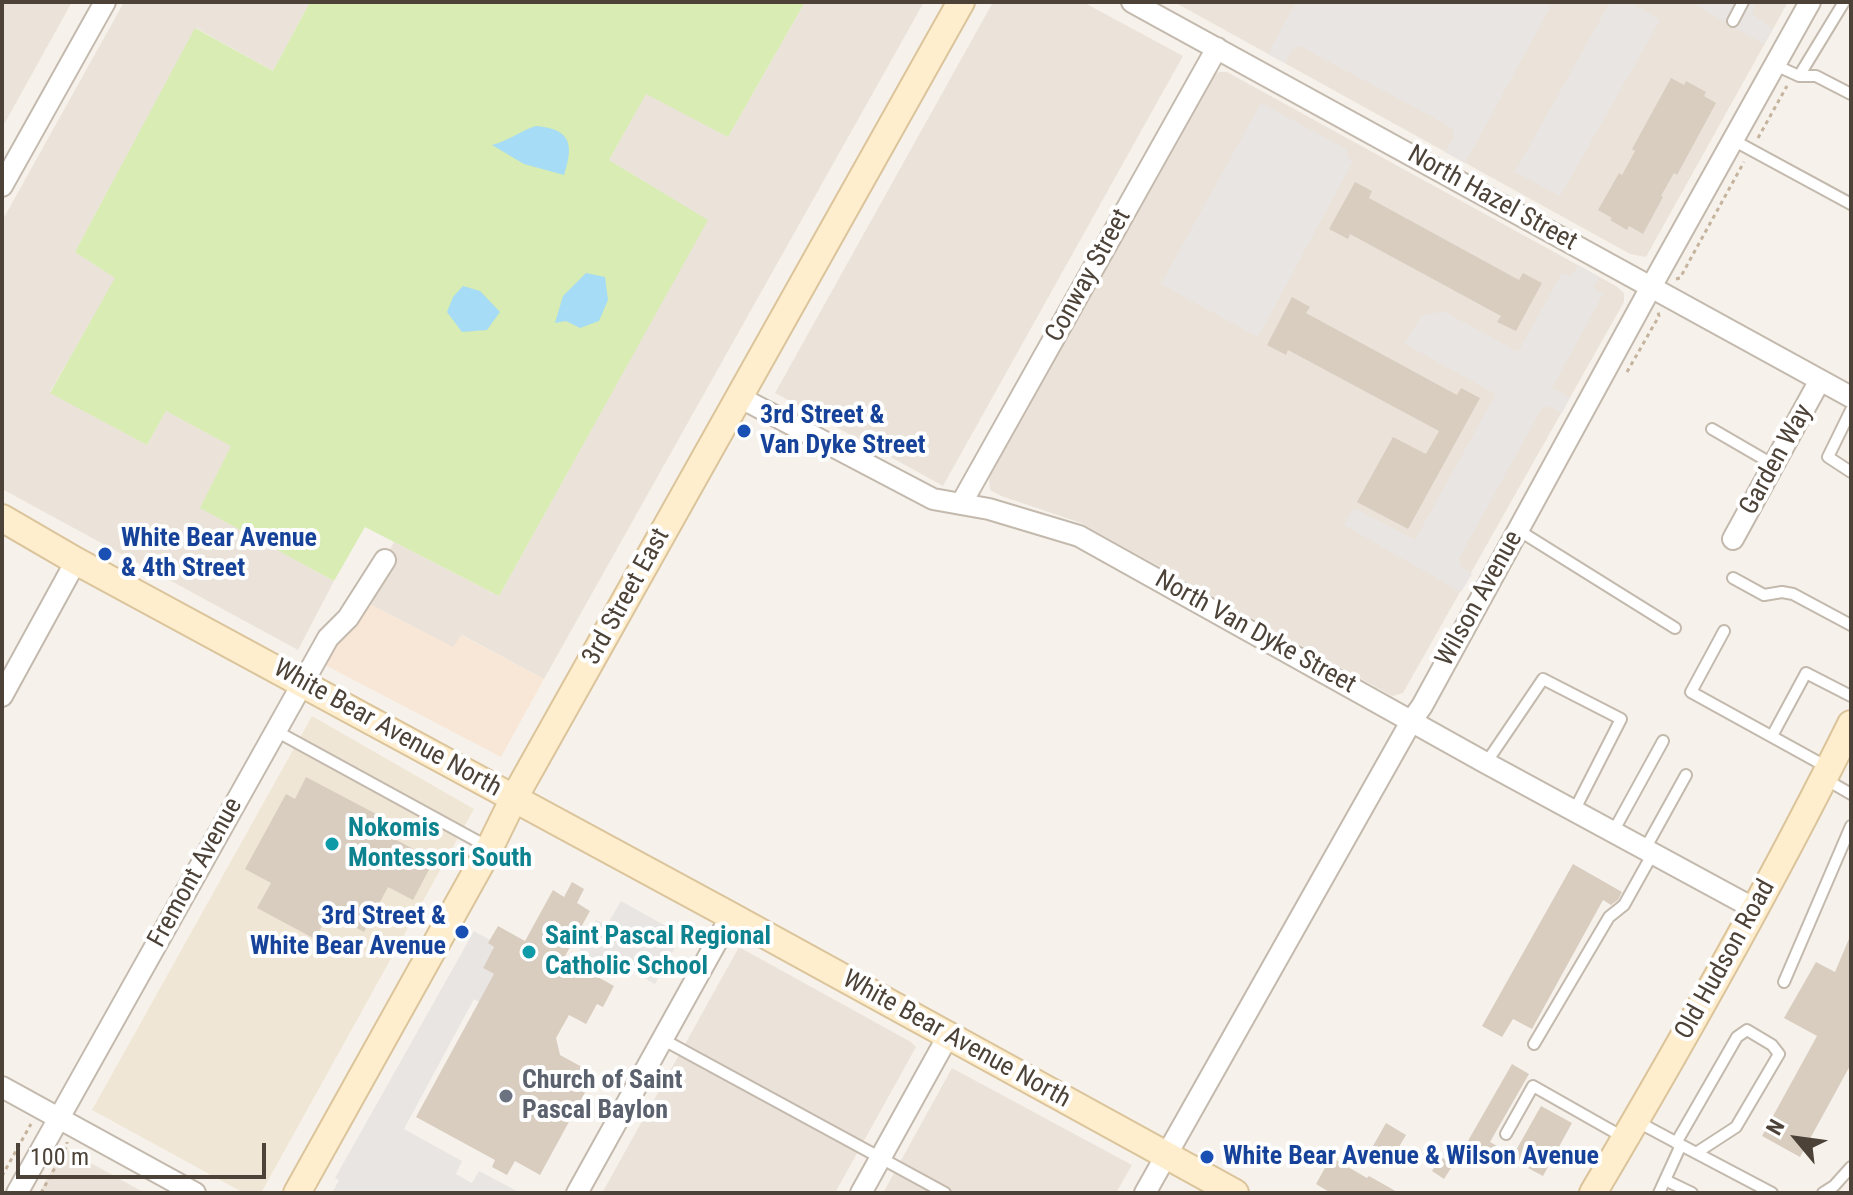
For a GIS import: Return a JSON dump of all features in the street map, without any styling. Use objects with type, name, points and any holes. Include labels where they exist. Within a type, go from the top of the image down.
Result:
[{"type":"street","points":[[2,186],[105,2]]},
{"type":"street","name":"3rd Street East","points":[[297,1193],[490,847],[514,798],[961,2]]},
{"type":"street","name":"North Hazel Street","points":[[1132,2],[1851,397]]},
{"type":"street","name":"Wilson Avenue","points":[[1145,1193],[1422,706],[1810,2]]},
{"type":"street","name":"Conway Street","points":[[961,504],[1217,48]]},
{"type":"street","name":"Garden Way","points":[[1733,539],[1820,380]]},
{"type":"street","name":"North Van Dyke Street","points":[[739,397],[933,499],[989,509],[1079,536],[1755,909]]},
{"type":"street","name":"White Bear Avenue North","points":[[2,518],[1235,1193]]},
{"type":"street","name":"Fremont Avenue","points":[[17,1193],[328,638],[348,618],[385,560]]},
{"type":"street","points":[[2,696],[76,561]]},
{"type":"street","name":"Old Hudson Road","points":[[1593,1193],[1755,909],[1851,724]]},
{"type":"street","points":[[577,1193],[731,916]]},
{"type":"street","points":[[861,1193],[948,1036]]},
{"type":"street","points":[[2,1087],[195,1193]]},
{"type":"lane","points":[[1733,21],[1743,2]]},
{"type":"lane","points":[[1799,76],[1844,2]]},
{"type":"lane","points":[[1775,65],[1799,76],[1816,76],[1851,94]]},
{"type":"lane","points":[[1733,140],[1851,204]]},
{"type":"lane","points":[[1851,410],[1828,457],[1851,472]]},
{"type":"lane","points":[[1712,429],[1774,465]]},
{"type":"lane","points":[[1518,530],[1675,628]]},
{"type":"lane","points":[[1733,578],[1764,595],[1793,594],[1851,625]]},
{"type":"lane","points":[[1724,631],[1691,692],[1772,736],[1851,794]]},
{"type":"lane","points":[[1772,736],[1806,673],[1851,696]]},
{"type":"lane","points":[[1486,763],[1543,679],[1621,719],[1574,811]]},
{"type":"lane","points":[[276,731],[490,847]]},
{"type":"lane","points":[[1613,832],[1663,741]]},
{"type":"lane","points":[[1534,1044],[1609,917],[1624,905],[1686,775]]},
{"type":"lane","points":[[1784,982],[1851,826]]},
{"type":"lane","points":[[1659,1193],[1679,1144],[1737,1037],[1747,1030],[1772,1045],[1779,1054],[1742,1120],[1696,1153]]},
{"type":"lane","points":[[662,1039],[945,1193]]},
{"type":"lane","points":[[1506,1134],[1533,1086],[1630,1130],[1679,1144],[1772,1193]]},
{"type":"lane","points":[[1823,1193],[1851,1167]]},
{"type":"lane","points":[[1665,1180],[1692,1193]]},
{"type":"path","points":[[2,1176],[31,1124],[35,1124]]},
{"type":"path","points":[[41,1193],[67,1142]]},
{"type":"shaded area","points":[[2,2],[72,2],[2,128]]},
{"type":"shaded area","points":[[124,2],[310,2],[273,71],[196,28],[75,252],[116,278],[50,392],[147,445],[166,411],[232,446],[201,508],[334,581],[298,650],[2,489],[2,221]]},
{"type":"shaded area","points":[[805,2],[924,2],[544,679],[462,635],[454,648],[362,600],[394,542],[499,596],[707,220],[609,160],[646,93],[728,137]]},
{"type":"shaded area","points":[[993,2],[1083,2],[1183,56],[943,486],[775,393]]},
{"type":"shaded area","points":[[1174,2],[1788,2],[1646,257],[1630,254]]},
{"type":"shaded area","points":[[1296,2],[1553,2],[1465,163],[1445,152],[1454,138],[1453,130],[1444,123],[1300,46],[1293,48],[1285,63],[1268,54]]},
{"type":"shaded area","points":[[1610,2],[1630,2],[1660,20],[1560,196],[1515,172]]},
{"type":"shaded area","points":[[1690,2],[1755,2],[1752,14],[1773,29],[1764,44]]},
{"type":"shaded area","points":[[1219,72],[1227,72],[1624,293],[1624,302],[1403,693],[1392,696],[1081,523],[990,490],[989,478],[1212,77]]},
{"type":"shaded area","points":[[1261,103],[1346,149],[1348,158],[1353,161],[1258,337],[1161,284]]},
{"type":"shaded area","points":[[1578,265],[1599,277],[1593,288],[1603,294],[1552,388],[1570,398],[1562,413],[1543,406],[1459,558],[1460,566],[1472,574],[1461,592],[1344,525],[1354,508],[1415,540],[1496,394],[1405,344],[1421,316],[1443,311],[1518,352],[1562,273],[1573,274]]},
{"type":"shaded area","points":[[362,600],[453,647],[461,635],[544,679],[501,757],[325,665]]},
{"type":"shaded area","points":[[312,716],[474,809],[261,1193],[244,1193],[92,1110]]},
{"type":"shaded area","points":[[621,901],[682,935],[655,984],[617,963],[608,979],[574,960],[596,920],[607,925]]},
{"type":"shaded area","points":[[474,931],[490,940],[494,947],[483,968],[512,984],[479,1002],[474,999],[404,1129],[462,1161],[456,1174],[472,1183],[479,1171],[516,1193],[332,1193],[339,1180],[335,1178]]},
{"type":"shaded area","points":[[739,947],[916,1047],[835,1193],[602,1193]]},
{"type":"shaded area","points":[[952,1068],[1132,1165],[1116,1193],[883,1193]]},
{"type":"shaded area","points":[[64,1148],[145,1193],[39,1193]]},
{"type":"green space","points":[[310,2],[805,2],[728,137],[646,94],[609,160],[708,220],[499,596],[365,527],[334,581],[200,508],[231,446],[166,411],[147,445],[50,393],[115,278],[75,252],[195,28],[273,71]]},
{"type":"water","points":[[536,126],[557,131],[567,140],[569,155],[564,175],[524,164],[492,145]]},
{"type":"water","points":[[586,273],[605,277],[608,300],[599,321],[580,328],[566,321],[555,323],[563,296]]},
{"type":"water","points":[[463,286],[480,291],[500,312],[487,330],[462,332],[447,312],[453,297]]},
{"type":"building","points":[[1671,78],[1684,85],[1686,81],[1706,92],[1704,96],[1716,103],[1677,175],[1674,173],[1661,196],[1643,234],[1629,226],[1627,230],[1598,210],[1619,173],[1622,175],[1635,151],[1632,149]]},
{"type":"building","points":[[1355,182],[1372,191],[1369,198],[1519,280],[1523,273],[1542,283],[1516,331],[1497,322],[1501,316],[1350,234],[1348,239],[1329,229]]},
{"type":"building","points":[[1292,297],[1310,307],[1306,313],[1457,395],[1461,388],[1480,398],[1408,529],[1357,502],[1393,437],[1426,454],[1439,431],[1288,350],[1286,355],[1267,345]]},
{"type":"building","name":"Nokomis Montessori South","points":[[306,777],[382,817],[376,829],[434,860],[413,900],[388,887],[364,932],[329,913],[315,939],[257,908],[271,883],[245,869],[286,794],[295,799]]},
{"type":"building","points":[[1573,864],[1622,892],[1611,905],[1603,900],[1532,1029],[1513,1019],[1502,1037],[1482,1026]]},
{"type":"building","name":"Church of Saint Pascal Baylon","points":[[572,882],[584,889],[577,903],[590,911],[564,958],[614,986],[603,1007],[597,1004],[586,1024],[569,1015],[556,1038],[560,1055],[595,1074],[540,1175],[515,1161],[507,1175],[492,1167],[495,1160],[416,1117],[494,974],[483,968],[494,947],[488,943],[498,926],[525,941],[553,890],[564,897]]},
{"type":"building","points":[[1851,934],[1851,1064],[1800,1157],[1762,1136],[1817,1036],[1784,1018],[1816,962],[1835,972]]},
{"type":"building","points":[[1512,1064],[1529,1074],[1490,1142],[1504,1150],[1496,1164],[1465,1146]]},
{"type":"building","points":[[1541,1106],[1572,1123],[1543,1176],[1511,1159]]},
{"type":"building","points":[[1386,1123],[1406,1135],[1393,1157],[1373,1146]]},
{"type":"building","points":[[1331,1157],[1399,1193],[1331,1193],[1316,1184]]},
{"type":"building","points":[[1441,1157],[1453,1165],[1444,1179],[1432,1171]]},
{"type":"place","name":"3rd Street & Van Dyke Street","points":[[744,431]]},
{"type":"place","name":"White Bear Avenue & 4th Street","points":[[105,554]]},
{"type":"place","name":"Nokomis Montessori South","points":[[332,844]]},
{"type":"place","name":"3rd Street & White Bear Avenue","points":[[462,932]]},
{"type":"place","name":"Saint Pascal Regional Catholic School","points":[[529,952]]},
{"type":"place","name":"Church of Saint Pascal Baylon","points":[[506,1096]]},
{"type":"place","name":"White Bear Avenue & Wilson Avenue","points":[[1207,1157]]}]
